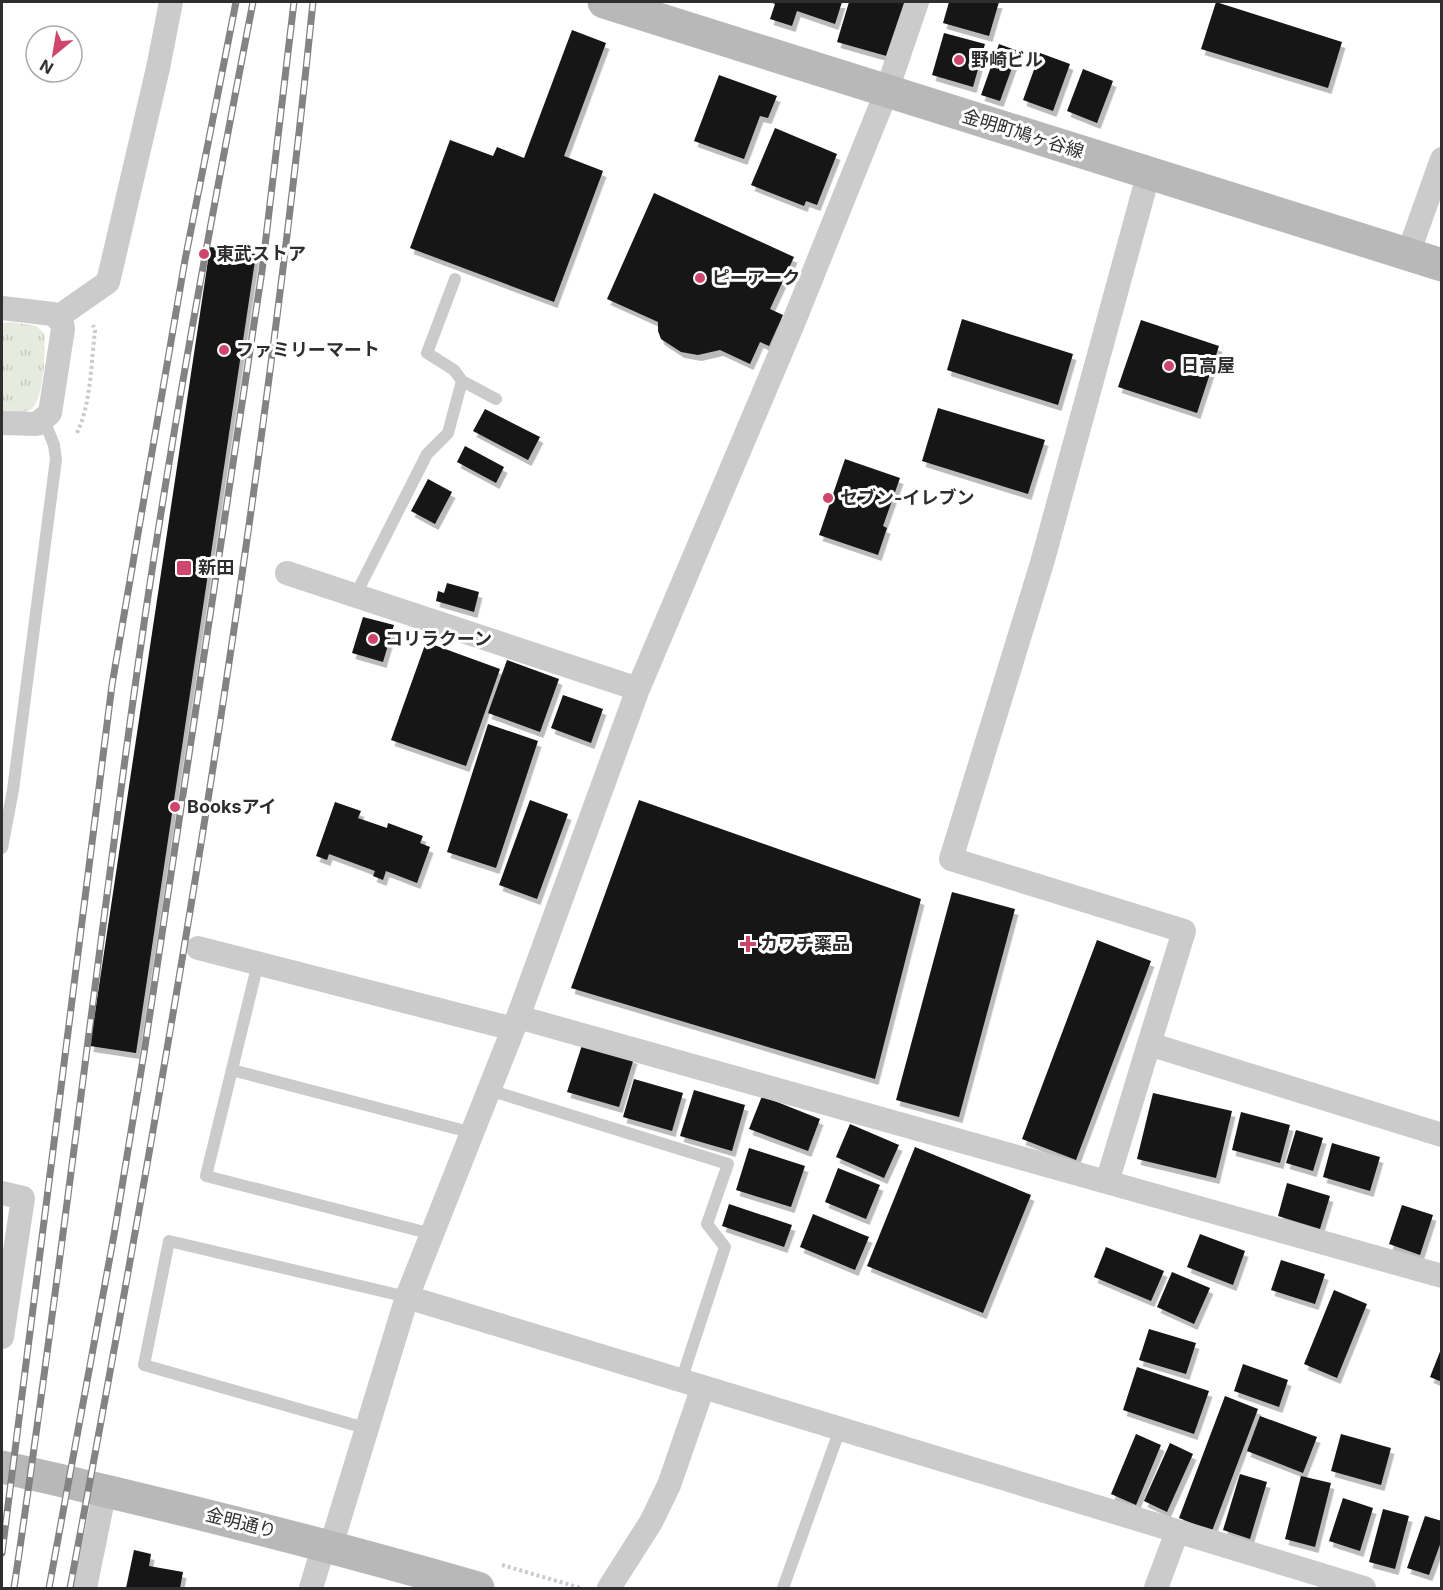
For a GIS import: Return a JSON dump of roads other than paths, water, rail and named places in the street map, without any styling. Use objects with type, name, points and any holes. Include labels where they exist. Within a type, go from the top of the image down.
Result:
[{"type":"main road","name":"金明町鳩ヶ谷線","points":[[604,2],[886,93],[1149,172],[1442,265]]},
{"type":"main road","name":"金明通り","points":[[2,1467],[328,1545],[478,1588]]},
{"type":"street","points":[[58,317],[108,282],[158,68],[171,2]]},
{"type":"street","points":[[311,1588],[328,1545],[407,1297],[516,1023],[638,689],[792,326],[886,93],[917,2]]},
{"type":"street","points":[[1408,255],[1442,159]]},
{"type":"street","points":[[1107,1182],[1184,931],[951,860],[1042,563],[1149,172]]},
{"type":"street","points":[[2,308],[46,311],[58,317],[63,329],[53,406],[44,420],[28,426],[2,423]]},
{"type":"street","points":[[287,573],[638,689]]},
{"type":"street","points":[[198,948],[516,1023],[1107,1182],[1442,1276]]},
{"type":"street","points":[[1149,1044],[1442,1135]]},
{"type":"street","points":[[2,1193],[23,1198],[2,1337]]},
{"type":"street","points":[[407,1297],[1364,1588]]},
{"type":"street","points":[[609,1588],[651,1522],[669,1485],[692,1384]]},
{"type":"street","points":[[85,1588],[105,1491]]},
{"type":"street","points":[[1156,1588],[1177,1532]]},
{"type":"lane","points":[[455,279],[426,353],[454,370],[462,381],[496,399]]},
{"type":"lane","points":[[355,596],[427,454],[448,433],[462,381]]},
{"type":"lane","points":[[2,848],[14,790],[56,459],[54,445],[44,420]]},
{"type":"lane","points":[[258,963],[206,1176],[432,1234]]},
{"type":"lane","points":[[232,1070],[472,1133]]},
{"type":"lane","points":[[489,1090],[728,1164],[707,1224],[725,1247],[692,1384]]},
{"type":"lane","points":[[365,1428],[144,1365],[169,1241],[407,1297]]},
{"type":"lane","points":[[783,1588],[840,1429]]},
{"type":"railway","points":[[2,1553],[112,685],[185,260],[236,2]]},
{"type":"railway","points":[[14,1588],[145,613],[188,351],[253,2]]},
{"type":"railway","points":[[49,1588],[114,1235],[144,1053],[262,271],[294,2]]},
{"type":"railway","points":[[70,1588],[142,1193],[208,797],[266,400],[313,2]]},
{"type":"place","name":"野崎ビル","points":[[959,60]]},
{"type":"place","name":"東武ストア","points":[[204,254]]},
{"type":"place","name":"ピーアーク","points":[[700,278]]},
{"type":"place","name":"ファミリーマート","points":[[224,350]]},
{"type":"place","name":"日高屋","points":[[1169,366]]},
{"type":"place","name":"セブン-イレブン","points":[[828,498]]},
{"type":"place","name":"新田","points":[[184,568]]},
{"type":"place","name":"コリラクーン","points":[[373,639]]},
{"type":"place","name":"Booksアイ","points":[[175,807]]},
{"type":"place","name":"カワチ薬品","points":[[748,944]]}]
